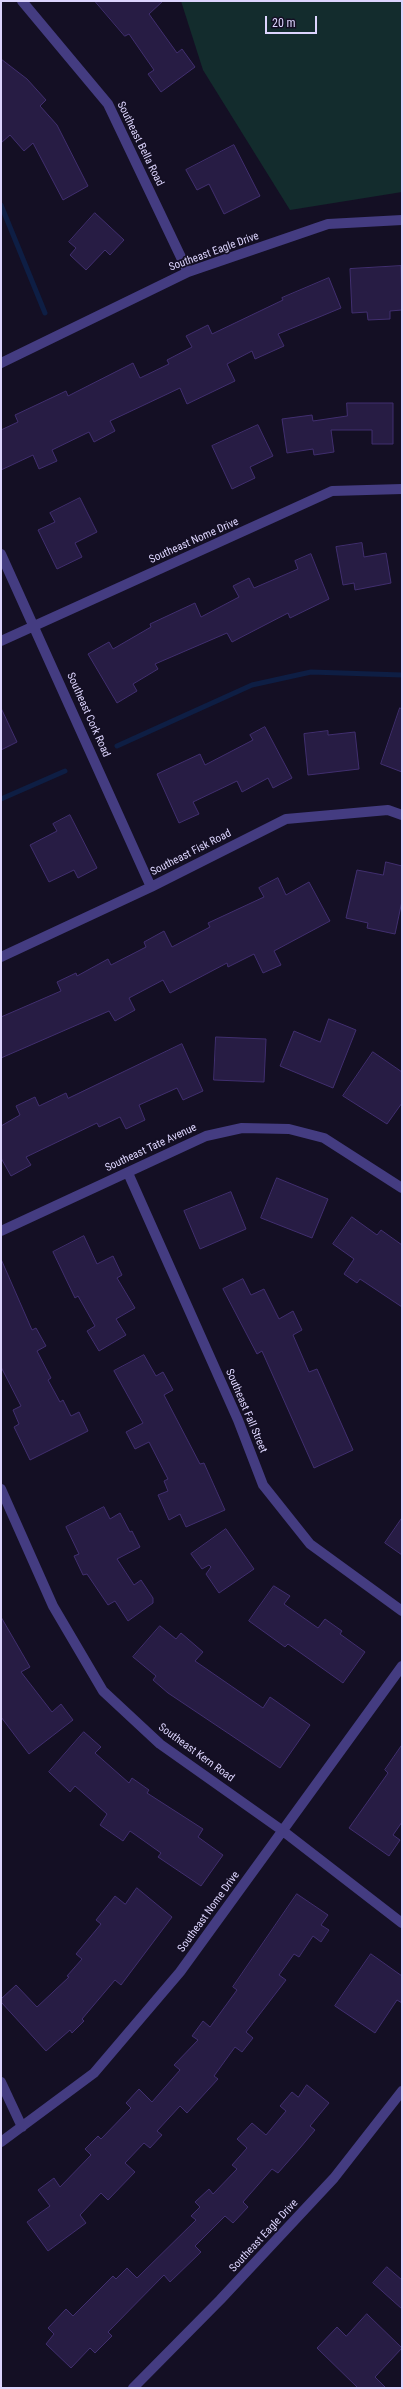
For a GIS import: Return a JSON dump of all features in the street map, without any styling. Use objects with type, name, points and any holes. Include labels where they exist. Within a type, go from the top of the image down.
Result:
[{"type":"street","name":"Southeast Bella Road","points":[[22,1],[108,104],[188,272]]},
{"type":"street","name":"Southeast Eagle Drive","points":[[1,363],[188,272],[328,224],[402,220]]},
{"type":"street","name":"Southeast Nome Drive","points":[[1,641],[332,491],[402,489]]},
{"type":"street","name":"Southeast Cork Road","points":[[1,554],[152,887]]},
{"type":"street","name":"Southeast Fisk Road","points":[[1,957],[152,887],[286,819],[388,810],[402,815]]},
{"type":"street","name":"Southeast Tate Avenue","points":[[1,1231],[206,1136],[242,1128],[289,1129],[324,1138],[402,1188]]},
{"type":"street","name":"Southeast Fall Street","points":[[128,1173],[238,1420],[263,1485],[310,1544],[402,1611]]},
{"type":"street","name":"Southeast Kern Road","points":[[1,1489],[53,1606],[103,1691],[160,1744],[283,1831],[402,1924]]},
{"type":"street","name":"Southeast Nome Drive","points":[[1,2142],[94,2073],[180,1972],[402,1666]]},
{"type":"street","points":[[1,2082],[22,2127]]},
{"type":"street","name":"Southeast Eagle Drive","points":[[133,2388],[220,2300],[334,2178],[402,2091]]},
{"type":"green space","points":[[181,1],[402,1],[402,192],[290,210],[203,70]]},
{"type":"building","points":[[95,1],[163,1],[149,14],[177,53],[182,49],[195,67],[161,92],[148,74],[154,70],[129,34],[125,36]]},
{"type":"building","points":[[1,59],[27,79],[46,100],[40,106],[57,125],[88,186],[63,200],[33,143],[24,151],[10,135],[1,143]]},
{"type":"building","points":[[234,145],[260,196],[224,214],[209,184],[197,190],[186,170]]},
{"type":"building","points":[[95,213],[124,240],[110,255],[105,250],[86,270],[70,255],[76,248],[69,242]]},
{"type":"building","points":[[401,266],[402,310],[390,311],[390,319],[368,320],[367,312],[352,313],[350,269]]},
{"type":"building","points":[[329,278],[341,308],[278,334],[284,346],[255,359],[252,351],[227,364],[235,381],[187,404],[180,388],[110,421],[115,431],[94,442],[89,432],[52,450],[57,461],[39,469],[33,455],[1,470],[1,430],[18,422],[15,415],[66,391],[68,396],[133,363],[140,378],[169,364],[167,360],[192,347],[186,336],[208,325],[212,334],[283,300],[282,298]]},
{"type":"building","points":[[347,403],[393,403],[393,444],[372,444],[372,430],[331,430],[334,452],[314,455],[313,449],[287,453],[282,419],[312,415],[313,421],[347,416]]},
{"type":"building","points":[[258,425],[273,456],[250,467],[255,478],[232,489],[212,446]]},
{"type":"building","points":[[80,498],[97,532],[75,543],[82,557],[57,569],[38,530],[55,522],[50,513]]},
{"type":"building","points":[[362,543],[364,557],[386,553],[391,583],[355,590],[354,583],[343,585],[336,547]]},
{"type":"building","points":[[311,554],[329,599],[290,618],[288,613],[232,642],[227,633],[155,664],[158,669],[133,684],[137,691],[117,703],[88,654],[109,642],[113,649],[151,627],[150,624],[195,603],[201,617],[239,597],[233,586],[249,578],[254,588],[298,569],[295,561]]},
{"type":"building","points":[[1,708],[17,742],[1,750]]},
{"type":"building","points":[[400,708],[402,709],[402,772],[381,764]]},
{"type":"building","points":[[265,727],[292,778],[273,788],[268,778],[242,792],[237,781],[193,802],[199,814],[179,823],[157,774],[200,754],[205,765],[253,740],[250,735]]},
{"type":"building","points":[[328,731],[328,735],[355,732],[359,769],[308,775],[304,734]]},
{"type":"building","points":[[70,815],[97,868],[78,878],[74,870],[49,882],[30,845],[57,831],[53,824]]},
{"type":"building","points":[[386,862],[402,866],[402,901],[395,934],[367,928],[368,923],[346,918],[357,870],[383,875]]},
{"type":"building","points":[[278,878],[286,895],[309,882],[330,921],[274,951],[281,965],[263,973],[254,954],[228,967],[227,963],[170,993],[163,980],[129,998],[135,1010],[115,1021],[109,1011],[1,1058],[1,1017],[61,991],[57,982],[76,973],[77,976],[108,959],[111,965],[146,947],[144,942],[164,931],[172,947],[210,927],[208,923],[264,897],[259,888]]},
{"type":"building","points":[[329,1019],[356,1030],[333,1088],[280,1066],[294,1031],[320,1042]]},
{"type":"building","points":[[216,1037],[266,1039],[264,1082],[214,1080]]},
{"type":"building","points":[[182,1044],[203,1091],[183,1100],[177,1088],[139,1105],[145,1120],[126,1129],[120,1117],[99,1127],[97,1123],[26,1157],[31,1165],[11,1176],[1,1158],[1,1126],[20,1115],[16,1106],[35,1097],[39,1106],[66,1093],[68,1098]]},
{"type":"building","points":[[373,1052],[402,1072],[402,1103],[387,1124],[343,1096]]},
{"type":"building","points":[[277,1178],[328,1199],[312,1238],[261,1218]]},
{"type":"building","points":[[231,1192],[246,1229],[200,1249],[184,1211]]},
{"type":"building","points":[[352,1217],[377,1235],[381,1230],[402,1245],[402,1307],[360,1279],[357,1283],[344,1274],[354,1259],[333,1244]]},
{"type":"building","points":[[84,1236],[97,1264],[113,1256],[122,1275],[117,1278],[135,1308],[116,1319],[126,1335],[99,1351],[87,1331],[95,1326],[78,1296],[75,1298],[53,1252]]},
{"type":"building","points":[[1,1259],[32,1330],[36,1328],[46,1346],[37,1351],[51,1378],[48,1380],[60,1402],[63,1400],[71,1416],[79,1412],[88,1431],[30,1460],[14,1427],[19,1424],[13,1410],[21,1406],[1,1367]]},
{"type":"building","points":[[243,1279],[251,1295],[264,1289],[279,1319],[293,1311],[302,1330],[293,1335],[309,1372],[317,1369],[353,1450],[314,1468],[262,1351],[257,1354],[223,1289]]},
{"type":"building","points":[[144,1355],[156,1376],[163,1372],[173,1390],[164,1395],[200,1464],[204,1463],[225,1510],[186,1527],[180,1514],[169,1520],[158,1495],[168,1491],[164,1481],[168,1479],[149,1442],[135,1449],[126,1432],[143,1423],[114,1371]]},
{"type":"building","points":[[104,1507],[110,1519],[120,1513],[130,1532],[132,1531],[140,1547],[117,1559],[134,1585],[141,1580],[153,1598],[153,1603],[128,1621],[115,1601],[108,1605],[87,1574],[83,1575],[74,1556],[79,1554],[66,1527]]},
{"type":"building","points":[[402,1518],[402,1555],[385,1543]]},
{"type":"building","points":[[226,1529],[254,1569],[219,1593],[206,1574],[211,1567],[209,1565],[202,1569],[191,1554]]},
{"type":"building","points":[[274,1586],[290,1596],[284,1604],[318,1628],[325,1619],[342,1631],[340,1634],[365,1652],[343,1683],[288,1644],[285,1647],[249,1621]]},
{"type":"building","points":[[1,1617],[30,1667],[21,1672],[52,1712],[61,1704],[73,1720],[29,1754],[1,1717]]},
{"type":"building","points":[[160,1626],[176,1639],[181,1633],[203,1652],[195,1661],[263,1708],[270,1697],[310,1725],[280,1768],[168,1693],[153,1680],[156,1676],[133,1657]]},
{"type":"building","points":[[84,1732],[101,1747],[95,1753],[129,1783],[132,1778],[149,1790],[147,1793],[203,1829],[198,1837],[223,1855],[201,1886],[158,1857],[161,1853],[130,1831],[123,1841],[100,1825],[107,1814],[75,1786],[70,1792],[49,1772]]},
{"type":"building","points":[[402,1745],[402,1822],[393,1835],[400,1840],[389,1856],[349,1828],[388,1773],[385,1770]]},
{"type":"building","points":[[137,1888],[172,1917],[121,1985],[115,1980],[82,2019],[84,2021],[72,2033],[70,2030],[46,2051],[1,2002],[1,1999],[16,1985],[37,2007],[69,1977],[67,1976],[82,1959],[76,1954],[101,1924],[96,1920],[115,1896],[125,1904]]},
{"type":"building","points":[[297,1894],[328,1915],[321,1925],[329,1930],[321,1942],[313,1936],[299,1957],[294,1954],[279,1975],[286,1980],[246,2032],[253,2038],[242,2052],[235,2047],[214,2076],[218,2079],[187,2113],[180,2106],[157,2131],[162,2135],[150,2148],[144,2143],[125,2163],[135,2172],[108,2200],[101,2193],[80,2215],[86,2223],[48,2251],[27,2222],[50,2206],[38,2190],[54,2178],[60,2187],[91,2155],[85,2149],[98,2136],[101,2139],[131,2108],[126,2103],[139,2089],[152,2102],[180,2070],[174,2065],[198,2040],[192,2036],[203,2021],[210,2027],[237,1990],[233,1987]]},
{"type":"building","points":[[371,1954],[402,1976],[402,2003],[397,2000],[375,2033],[335,2006]]},
{"type":"building","points":[[307,2085],[329,2103],[310,2126],[315,2130],[300,2148],[278,2173],[272,2169],[243,2202],[248,2207],[233,2223],[225,2216],[195,2246],[201,2252],[170,2282],[164,2275],[108,2332],[112,2336],[95,2353],[90,2348],[71,2368],[46,2344],[54,2334],[48,2328],[66,2309],[73,2316],[113,2276],[116,2279],[127,2268],[137,2278],[196,2220],[191,2216],[200,2207],[195,2202],[209,2189],[213,2194],[237,2169],[232,2165],[247,2148],[237,2139],[252,2123],[266,2135],[286,2111],[280,2106],[292,2092],[298,2097]]},
{"type":"building","points":[[387,2267],[402,2280],[402,2309],[373,2283]]},
{"type":"building","points":[[367,2314],[402,2348],[375,2377],[386,2388],[358,2388],[317,2348],[337,2327],[346,2336]]},
{"type":"waterway","points":[[1,205],[45,313]]},
{"type":"waterway","points":[[117,746],[252,685],[311,672],[402,675]]},
{"type":"waterway","points":[[1,799],[65,771]]}]
